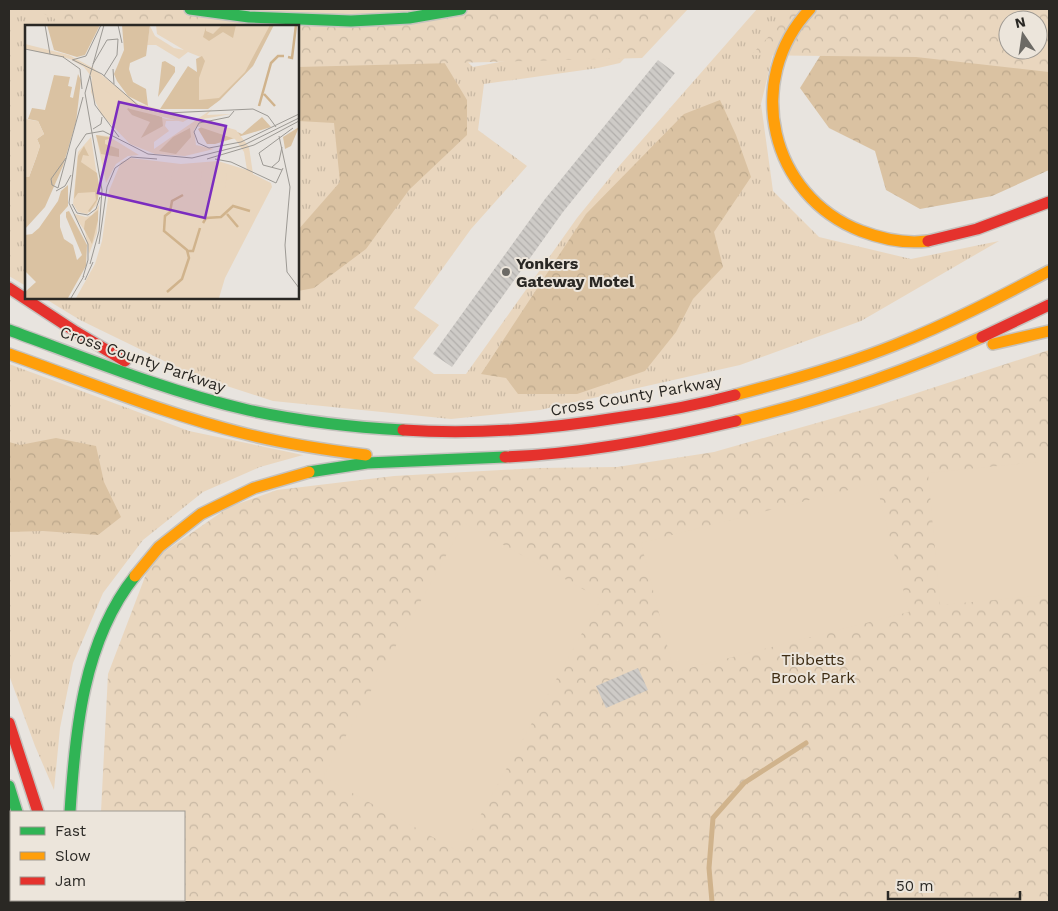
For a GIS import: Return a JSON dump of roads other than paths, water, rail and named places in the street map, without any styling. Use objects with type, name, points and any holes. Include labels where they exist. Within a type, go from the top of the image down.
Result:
[{"type":"main road","points":[[190,9],[251,18],[332,20],[402,18],[460,9]]},
{"type":"main road","points":[[810,9],[788,39],[777,66],[772,97],[774,127],[781,154],[795,180],[804,194],[832,218],[848,227],[885,239],[906,242],[927,241],[974,230],[1049,202]]},
{"type":"main road","name":"Cross County Parkway","points":[[9,330],[170,389],[286,418],[370,428],[447,432],[479,431],[578,424],[705,402],[773,385],[873,354],[937,327],[1049,271]]},
{"type":"main road","points":[[9,288],[25,299]]},
{"type":"main road","points":[[26,299],[170,389]]},
{"type":"main road","points":[[70,811],[77,726],[86,678],[97,643],[121,595],[150,556],[168,538],[206,510],[242,492],[272,481],[321,470],[349,466],[552,453],[694,431],[779,411],[850,390],[940,356],[1049,305]]},
{"type":"main road","points":[[940,356],[1049,332]]},
{"type":"main road","points":[[9,354],[168,411],[264,438],[365,455],[454,460]]},
{"type":"main road","points":[[9,723],[38,811]]},
{"type":"main road","points":[[9,786],[17,811]]},
{"type":"waterway","points":[[712,902],[709,868],[713,818],[744,783],[806,743]]},
{"type":"place","name":"Yonkers Gateway Motel","points":[[506,272]]},
{"type":"park label","name":"Tibbetts Brook Park","points":[[813,668]]}]
